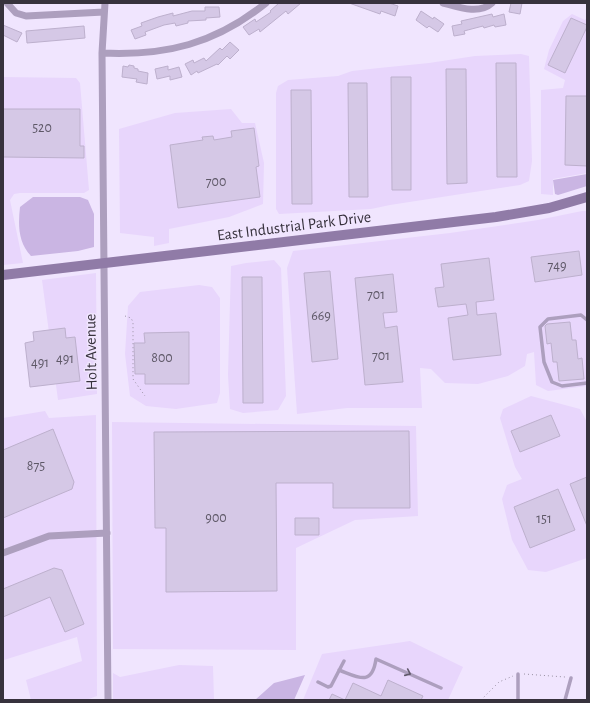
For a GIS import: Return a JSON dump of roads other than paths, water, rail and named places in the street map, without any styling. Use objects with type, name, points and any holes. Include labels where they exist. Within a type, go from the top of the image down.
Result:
[{"type":"street","points":[[7,3],[16,13],[26,16],[104,12]]},
{"type":"street","name":"Holt Avenue","points":[[105,3],[102,53],[108,700]]},
{"type":"street","points":[[102,53],[141,54],[175,49],[192,44],[234,26],[266,3]]},
{"type":"street","points":[[443,3],[473,9],[479,9],[492,3]]},
{"type":"street","name":"East Industrial Park Drive","points":[[3,275],[496,217],[549,208],[587,197]]},
{"type":"street","points":[[3,553],[49,536],[107,533]]},
{"type":"lane","points":[[587,320],[581,315],[548,319],[540,327],[544,362],[552,382],[562,386],[587,383]]},
{"type":"lane","points":[[339,670],[362,679],[368,678],[372,674],[376,659],[441,688]]},
{"type":"lane","points":[[318,682],[328,687],[331,686],[344,661]]},
{"type":"lane","points":[[518,674],[518,700]]},
{"type":"lane","points":[[565,700],[572,678]]}]
